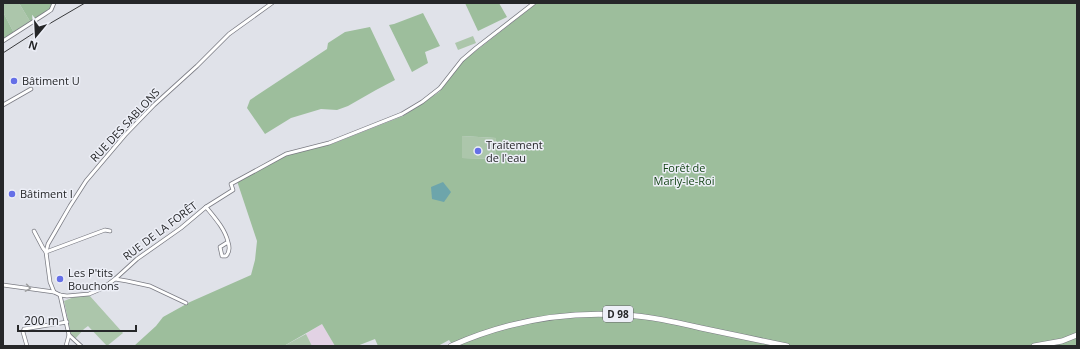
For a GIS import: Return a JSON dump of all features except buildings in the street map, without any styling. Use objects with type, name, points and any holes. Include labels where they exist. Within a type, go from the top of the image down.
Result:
[{"type":"main road","name":"D 98","points":[[451,346],[484,333],[513,324],[554,317],[593,314],[653,318],[787,346]]},
{"type":"main road","points":[[1034,346],[1062,341],[1077,335]]},
{"type":"street","points":[[3,41],[46,14],[51,10],[54,3]]},
{"type":"street","name":"RUE DES SABLONS","points":[[46,252],[48,244],[86,181],[125,135],[154,105],[197,66],[229,34],[272,3]]},
{"type":"street","name":"RUE DE LA FORÊT","points":[[3,284],[54,292],[67,296],[89,294],[103,288],[136,259],[181,228],[206,207],[233,190],[231,184],[286,154],[330,143],[402,114],[422,102],[440,88],[462,60],[534,3]]},
{"type":"street","points":[[3,105],[31,89]]},
{"type":"street","points":[[206,207],[219,223],[226,237],[228,242],[230,248],[229,254],[222,256],[220,247],[228,242]]},
{"type":"street","points":[[46,252],[105,230],[110,231]]},
{"type":"street","points":[[34,231],[42,248],[46,252],[50,282],[54,292]]},
{"type":"street","points":[[115,279],[127,280],[150,286],[186,303]]},
{"type":"street","points":[[60,295],[69,335],[66,346]]},
{"type":"street","points":[[27,346],[23,332],[24,329],[67,322]]},
{"type":"street","points":[[69,335],[81,346]]},
{"type":"shaded area","points":[[322,324],[335,346],[312,346],[306,334]]},
{"type":"green space","points":[[3,3],[19,3],[31,23],[14,33],[3,12]]},
{"type":"green space","points":[[19,3],[53,3],[50,9],[31,23]]},
{"type":"green space","points":[[465,3],[499,3],[507,17],[478,31]]},
{"type":"green space","name":"Forêt de Marly-le-Roi","points":[[537,3],[1077,3],[1077,346],[453,346],[449,340],[438,346],[378,346],[375,339],[357,346],[335,346],[322,324],[284,346],[134,346],[156,326],[163,317],[190,302],[251,275],[255,260],[257,241],[237,181],[289,154],[332,144],[403,116],[439,92],[463,61]],"holes":[[[462,136],[496,138],[495,159],[462,158]]]},
{"type":"green space","points":[[3,12],[14,33],[3,40]]},
{"type":"green space","points":[[423,13],[440,46],[425,52],[428,63],[412,72],[389,25]]},
{"type":"green space","points":[[370,27],[395,80],[348,106],[337,110],[321,109],[291,118],[265,134],[247,108],[250,100],[327,49],[328,43],[345,32]]},
{"type":"green space","points":[[473,36],[476,43],[458,50],[455,43]]},
{"type":"green space","points":[[462,136],[496,138],[495,159],[462,158]]},
{"type":"green space","points":[[89,295],[123,333],[107,346],[88,326],[75,339],[71,334],[64,301],[74,297]]},
{"type":"green space","points":[[306,334],[312,346],[284,346]]},
{"type":"water","points":[[443,182],[451,192],[444,202],[432,199],[431,187]]},
{"type":"tram line","points":[[3,53],[85,3]]},
{"type":"place","name":"Bâtiment U","points":[[14,81]]},
{"type":"place","name":"Traitement de l'eau","points":[[478,151]]},
{"type":"place","name":"Bâtiment I","points":[[12,194]]},
{"type":"place","name":"Les P'tits Bouchons","points":[[60,279]]}]
